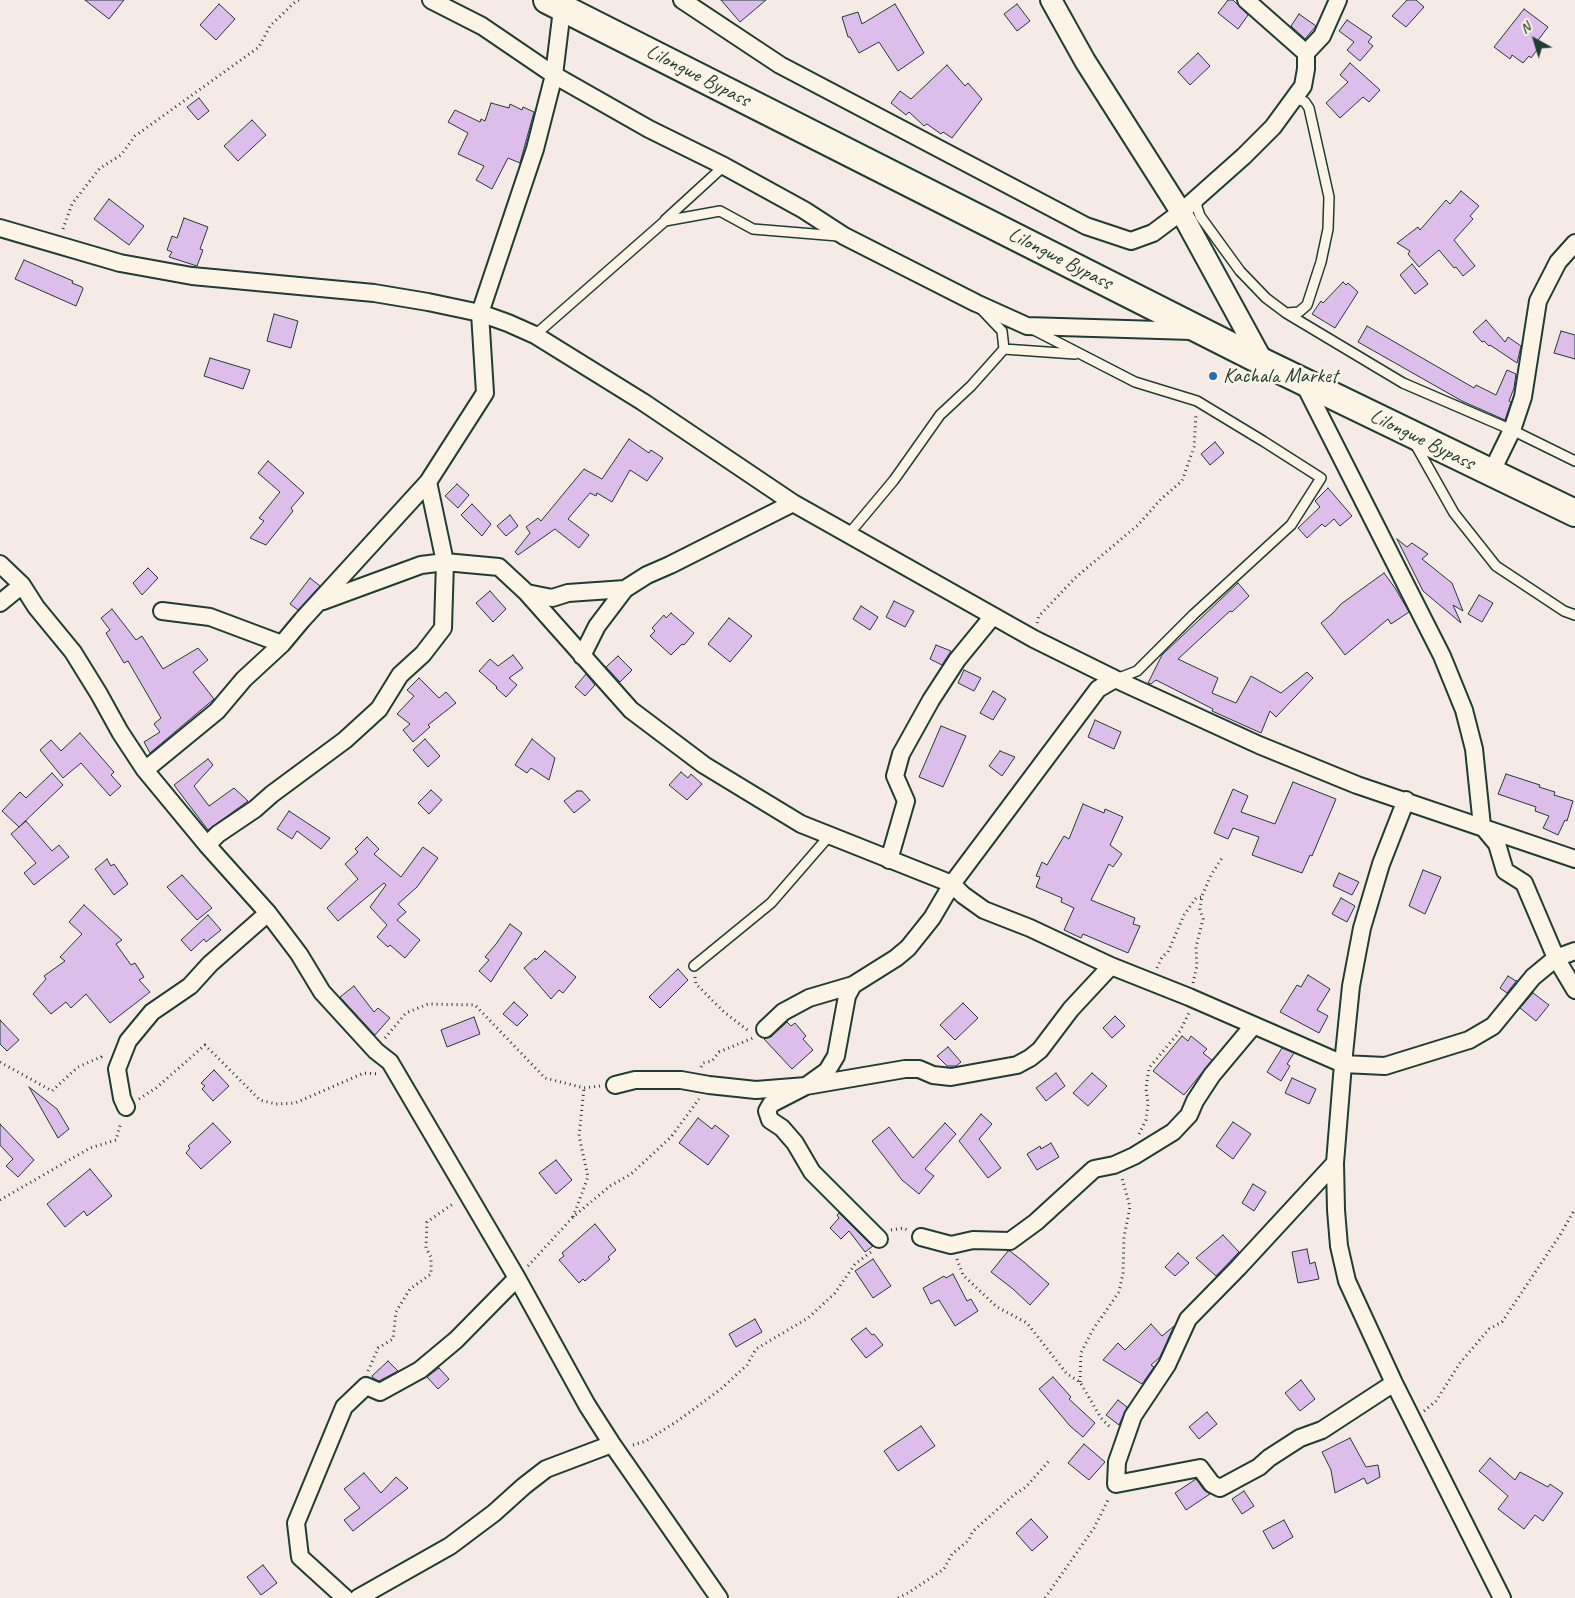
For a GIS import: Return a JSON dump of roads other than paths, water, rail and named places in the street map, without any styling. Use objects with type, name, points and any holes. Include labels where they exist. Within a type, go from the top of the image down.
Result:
[{"type":"main road","name":"Lilongwe Bypass","points":[[558,3],[1263,362],[1575,513]]},
{"type":"street","points":[[431,0],[482,26],[554,75],[649,129],[724,166],[804,210],[844,236],[976,303],[1027,326],[1202,331]]},
{"type":"street","points":[[682,0],[780,65],[1086,226],[1131,241],[1154,233],[1181,212],[1273,127],[1303,86],[1306,53],[1322,36],[1338,0]]},
{"type":"street","points":[[1051,0],[1085,61],[1181,212],[1263,362]]},
{"type":"street","points":[[1246,0],[1306,53]]},
{"type":"street","points":[[145,770],[217,711],[244,679],[282,644],[319,603],[428,482],[485,393],[480,313],[535,150],[554,75],[558,3]]},
{"type":"street","points":[[0,228],[120,263],[192,276],[374,293],[480,313],[508,323],[535,336],[643,402],[793,503],[1034,639],[1115,679],[1259,745],[1357,785],[1575,858]]},
{"type":"street","points":[[1491,473],[1512,430],[1523,397],[1538,301],[1558,262],[1575,243]]},
{"type":"street","points":[[1302,380],[1442,656],[1464,710],[1474,749],[1482,826],[1497,844],[1505,871],[1524,883],[1556,958],[1575,990]]},
{"type":"street","points":[[207,845],[218,834],[256,809],[272,794],[345,740],[379,709],[400,675],[423,654],[443,628],[445,562],[428,482]]},
{"type":"street","points":[[582,656],[597,626],[625,588],[647,575],[793,503]]},
{"type":"street","points":[[319,603],[421,565],[445,562],[498,567],[528,593],[631,710],[704,766],[801,824],[952,884],[963,895],[984,910],[1030,928],[1111,966],[1189,997],[1343,1064],[1385,1066],[1469,1040],[1493,1026],[1533,977],[1556,958],[1575,951]]},
{"type":"street","points":[[0,564],[22,586],[36,607],[73,652],[120,732],[145,770],[207,845],[268,913],[299,954],[322,992],[376,1050],[390,1062],[517,1278],[587,1405],[614,1448],[718,1598]]},
{"type":"street","points":[[0,603],[22,586]]},
{"type":"street","points":[[528,593],[552,598],[568,593],[625,588]]},
{"type":"street","points":[[162,612],[210,617],[282,644]]},
{"type":"street","points":[[889,860],[906,801],[895,776],[902,754],[931,700],[957,660],[993,616]]},
{"type":"street","points":[[765,1029],[783,1012],[809,998],[853,986],[908,948],[932,918],[952,884],[1098,690],[1115,679]]},
{"type":"street","points":[[1406,800],[1381,864],[1362,928],[1352,986],[1343,1064],[1335,1163],[1339,1246],[1347,1281],[1412,1421],[1502,1598]]},
{"type":"street","points":[[126,1106],[122,1098],[117,1069],[128,1041],[152,1012],[190,986],[210,964],[268,913]]},
{"type":"street","points":[[615,1085],[635,1080],[681,1080],[756,1090],[806,1086],[905,1069],[919,1069],[933,1075],[950,1077],[1017,1065],[1040,1050],[1071,1009],[1111,966]]},
{"type":"street","points":[[853,986],[847,996],[836,1056],[827,1070],[806,1086],[771,1104],[767,1111],[770,1120],[782,1128],[796,1143],[812,1172],[879,1239]]},
{"type":"street","points":[[921,1237],[951,1245],[973,1240],[1010,1241],[1036,1222],[1094,1169],[1114,1165],[1134,1156],[1173,1132],[1188,1115],[1212,1076],[1254,1026]]},
{"type":"street","points":[[1335,1163],[1188,1319],[1167,1365],[1133,1416],[1117,1462],[1116,1484],[1200,1468],[1212,1484],[1220,1488],[1259,1466],[1300,1438],[1322,1430],[1394,1382]]},
{"type":"street","points":[[345,1598],[300,1557],[296,1523],[344,1407],[366,1386],[380,1392],[420,1370],[456,1340],[517,1278]]},
{"type":"street","points":[[358,1598],[450,1546],[494,1513],[546,1469],[614,1448]]},
{"type":"lane","points":[[1286,313],[1299,312],[1307,305],[1321,262],[1328,229],[1327,184],[1317,152],[1309,108],[1305,102],[1298,99],[1290,105]]},
{"type":"lane","points":[[535,336],[724,166]]},
{"type":"lane","points":[[1197,198],[1200,216],[1240,271],[1266,298],[1286,313],[1403,383],[1512,430],[1575,461]]},
{"type":"lane","points":[[665,221],[720,211],[753,229],[787,230],[844,236]]},
{"type":"lane","points":[[848,535],[894,480],[940,416],[971,386],[1004,349],[1002,331],[976,303]]},
{"type":"lane","points":[[1027,326],[1135,382],[1197,401],[1321,478],[1291,525],[1137,671],[1115,679]]},
{"type":"lane","points":[[1004,349],[1080,354]]},
{"type":"lane","points":[[1408,433],[1454,513],[1496,566],[1564,611],[1575,615]]},
{"type":"lane","points":[[694,966],[771,903],[830,835]]},
{"type":"place","name":"Kachala Market","points":[[1213,376]]}]
